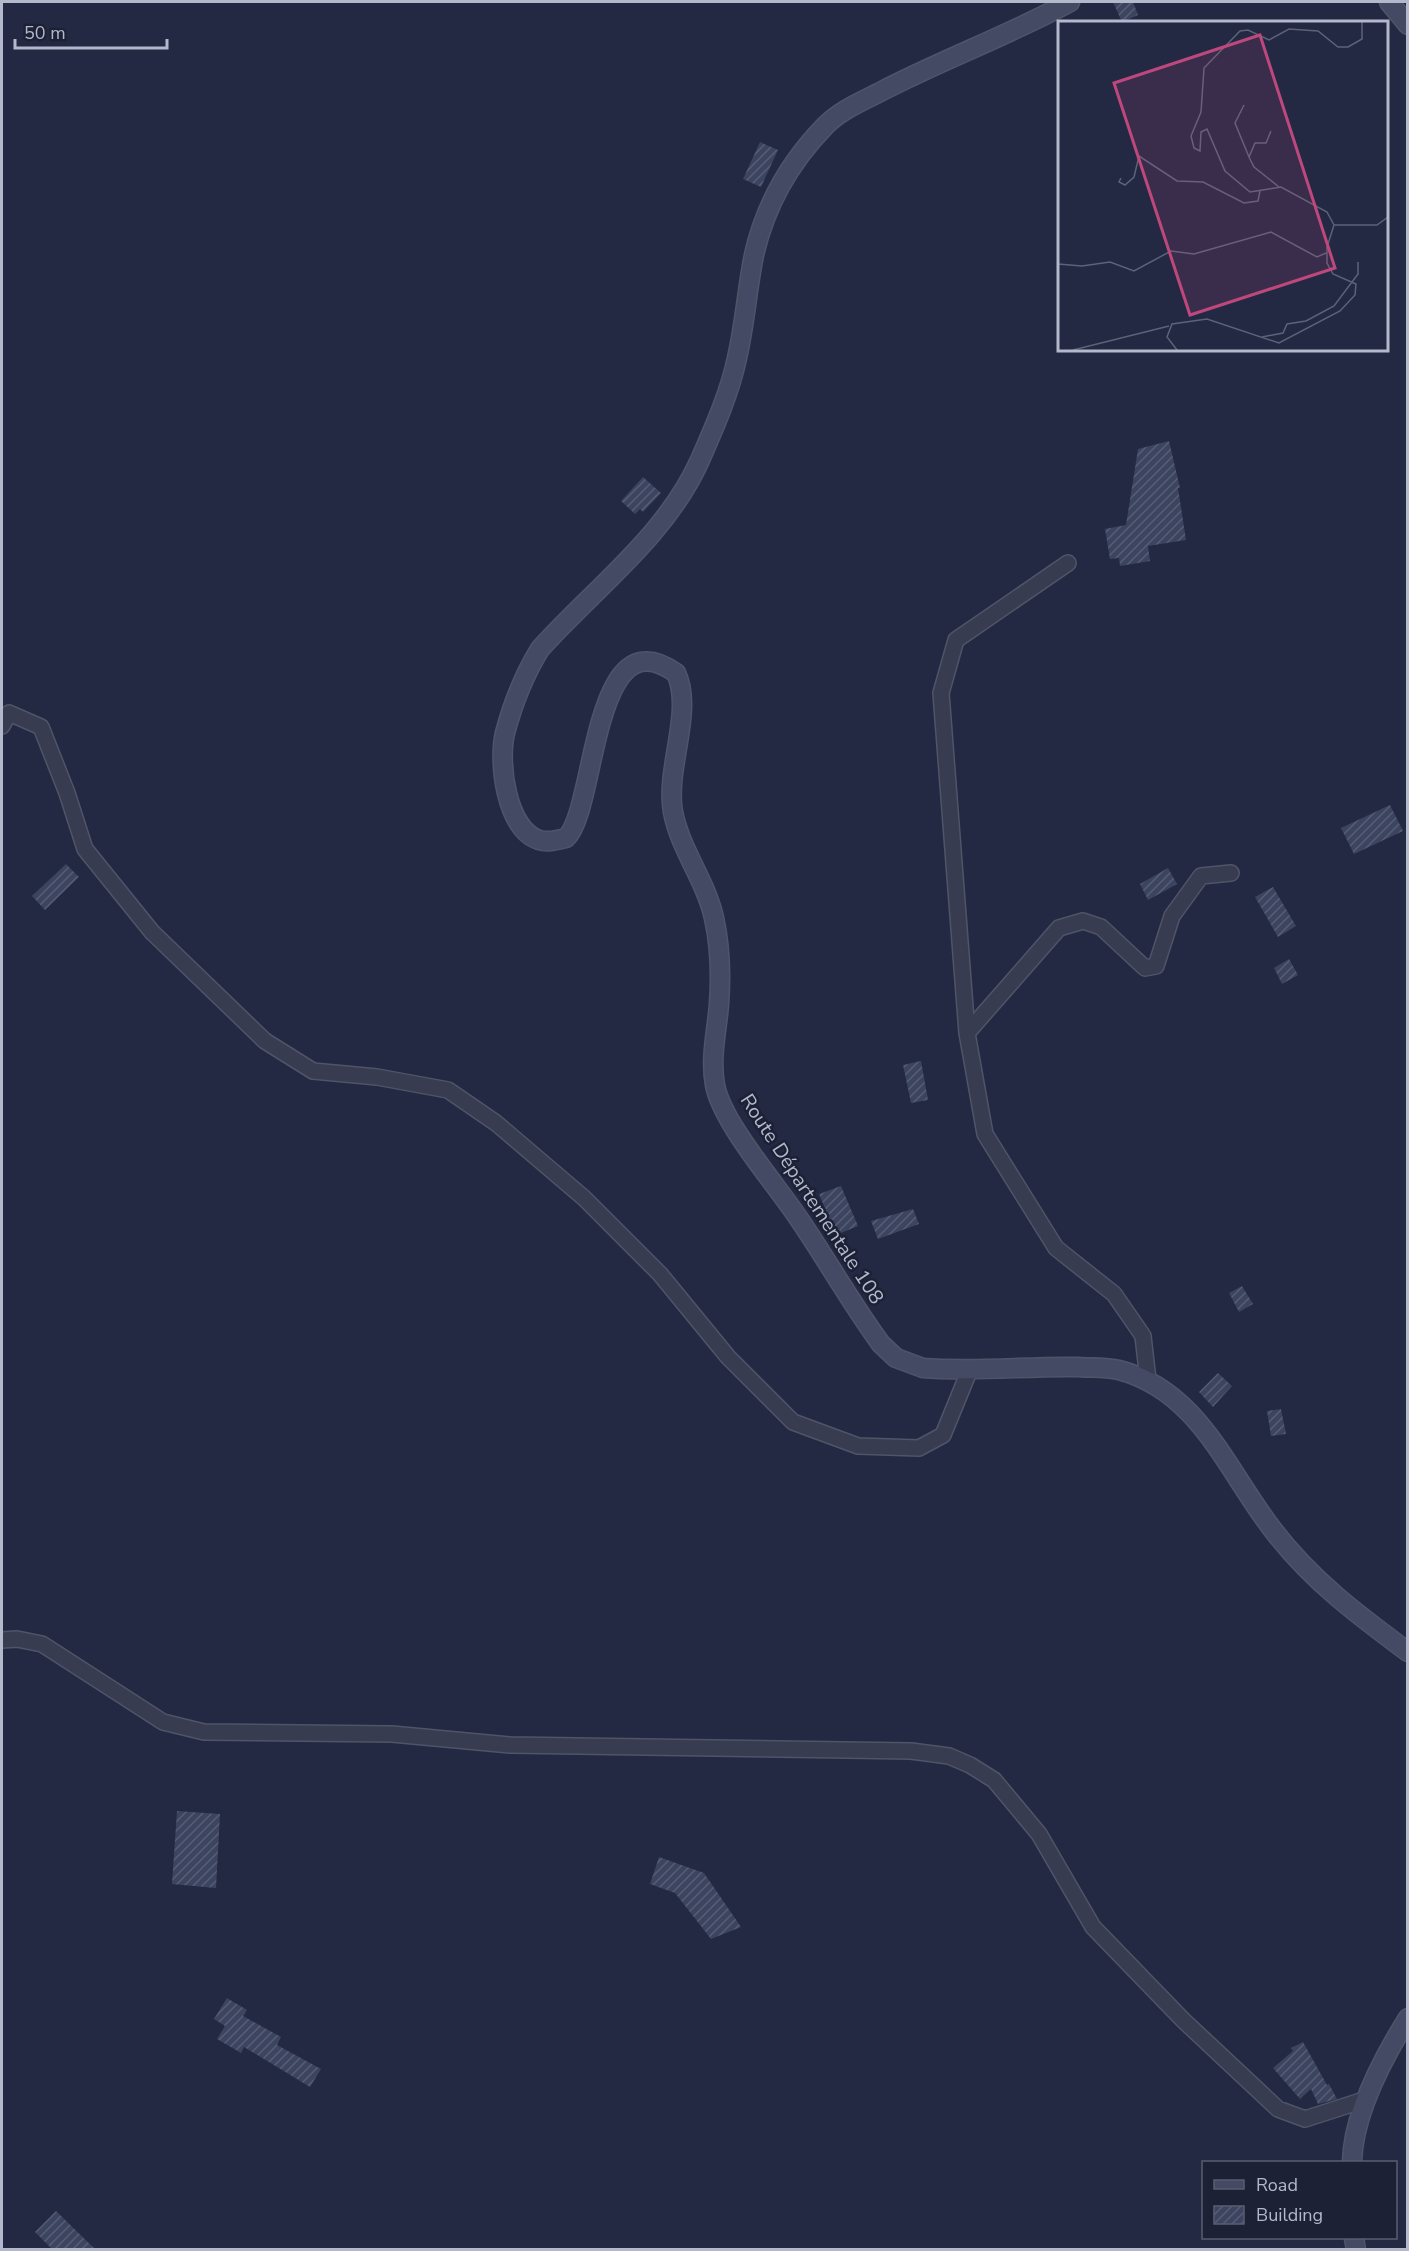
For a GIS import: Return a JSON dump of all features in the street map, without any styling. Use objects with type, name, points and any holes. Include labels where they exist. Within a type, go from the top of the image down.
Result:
[{"type":"main road","name":"Route Départementale 108","points":[[1070,2],[1030,24],[903,80],[843,111],[826,124],[802,152],[782,181],[766,217],[754,255],[737,361],[699,461],[674,508],[540,649],[519,690],[505,735],[503,753],[503,774],[508,799],[524,829],[540,840],[566,838],[575,824],[593,748],[617,683],[629,668],[648,661],[658,662],[676,673],[679,680],[681,713],[674,762],[673,811],[713,914],[718,939],[719,1004],[713,1048],[715,1086],[736,1132],[789,1203],[844,1292],[881,1344],[896,1358],[909,1364],[940,1369],[970,1370],[1116,1369],[1148,1380],[1167,1391],[1218,1446],[1273,1530],[1328,1592],[1407,1652]]},
{"type":"main road","points":[[1389,2],[1407,25]]},
{"type":"main road","points":[[1352,2161],[1352,2151],[1367,2099],[1392,2043],[1407,2018]]},
{"type":"street","points":[[1068,563],[956,640],[941,693],[967,1033],[985,1134],[1056,1248],[1114,1294],[1143,1336],[1148,1380]]},
{"type":"street","points":[[2,726],[9,713],[41,727],[85,849],[152,932],[265,1041],[313,1071],[377,1077],[448,1090],[496,1123],[584,1198],[660,1274],[728,1357],[794,1422],[858,1446],[919,1448],[943,1435],[970,1370]]},
{"type":"street","points":[[967,1033],[1059,928],[1083,921],[1101,927],[1145,968],[1156,966],[1172,916],[1201,876],[1231,873]]},
{"type":"street","points":[[2,1640],[17,1639],[42,1644],[163,1722],[204,1732],[392,1734],[510,1745],[899,1751],[949,1756],[970,1765],[994,1780],[1039,1834],[1094,1927],[1183,2020],[1278,2109],[1305,2119],[1367,2099]]},
{"type":"building","points":[[1113,2],[1133,2],[1138,15],[1122,21]]},
{"type":"building","points":[[760,142],[778,150],[761,187],[743,179]]},
{"type":"building","points":[[1169,441],[1180,488],[1178,488],[1186,540],[1148,546],[1150,561],[1120,566],[1119,558],[1110,559],[1105,529],[1126,525],[1138,449]]},
{"type":"building","points":[[643,477],[661,493],[643,512],[640,509],[635,514],[621,501]]},
{"type":"building","points":[[1390,805],[1403,831],[1354,854],[1341,828]]},
{"type":"building","points":[[66,864],[79,877],[45,910],[32,896]]},
{"type":"building","points":[[1168,868],[1177,884],[1148,900],[1140,884]]},
{"type":"building","points":[[1273,887],[1296,926],[1278,937],[1255,897]]},
{"type":"building","points":[[1289,959],[1298,975],[1282,984],[1274,968]]},
{"type":"building","points":[[921,1061],[928,1100],[911,1103],[903,1065]]},
{"type":"building","points":[[841,1186],[858,1226],[836,1235],[819,1194]]},
{"type":"building","points":[[913,1209],[919,1224],[878,1239],[871,1221]]},
{"type":"building","points":[[1242,1286],[1253,1304],[1239,1312],[1229,1293]]},
{"type":"building","points":[[1218,1373],[1232,1386],[1213,1407],[1199,1392]]},
{"type":"building","points":[[1281,1409],[1286,1434],[1271,1436],[1267,1411]]},
{"type":"building","points":[[177,1811],[220,1814],[216,1888],[172,1884]]},
{"type":"building","points":[[659,1857],[704,1873],[741,1927],[711,1939],[675,1893],[650,1884]]},
{"type":"building","points":[[227,1998],[247,2010],[243,2016],[281,2037],[277,2045],[321,2069],[310,2087],[244,2047],[241,2053],[217,2039],[225,2026],[214,2019]]},
{"type":"building","points":[[1303,2042],[1337,2099],[1318,2104],[1311,2089],[1300,2099],[1273,2068],[1293,2051],[1291,2048]]},
{"type":"building","points":[[56,2211],[96,2250],[53,2250],[35,2232]]}]
